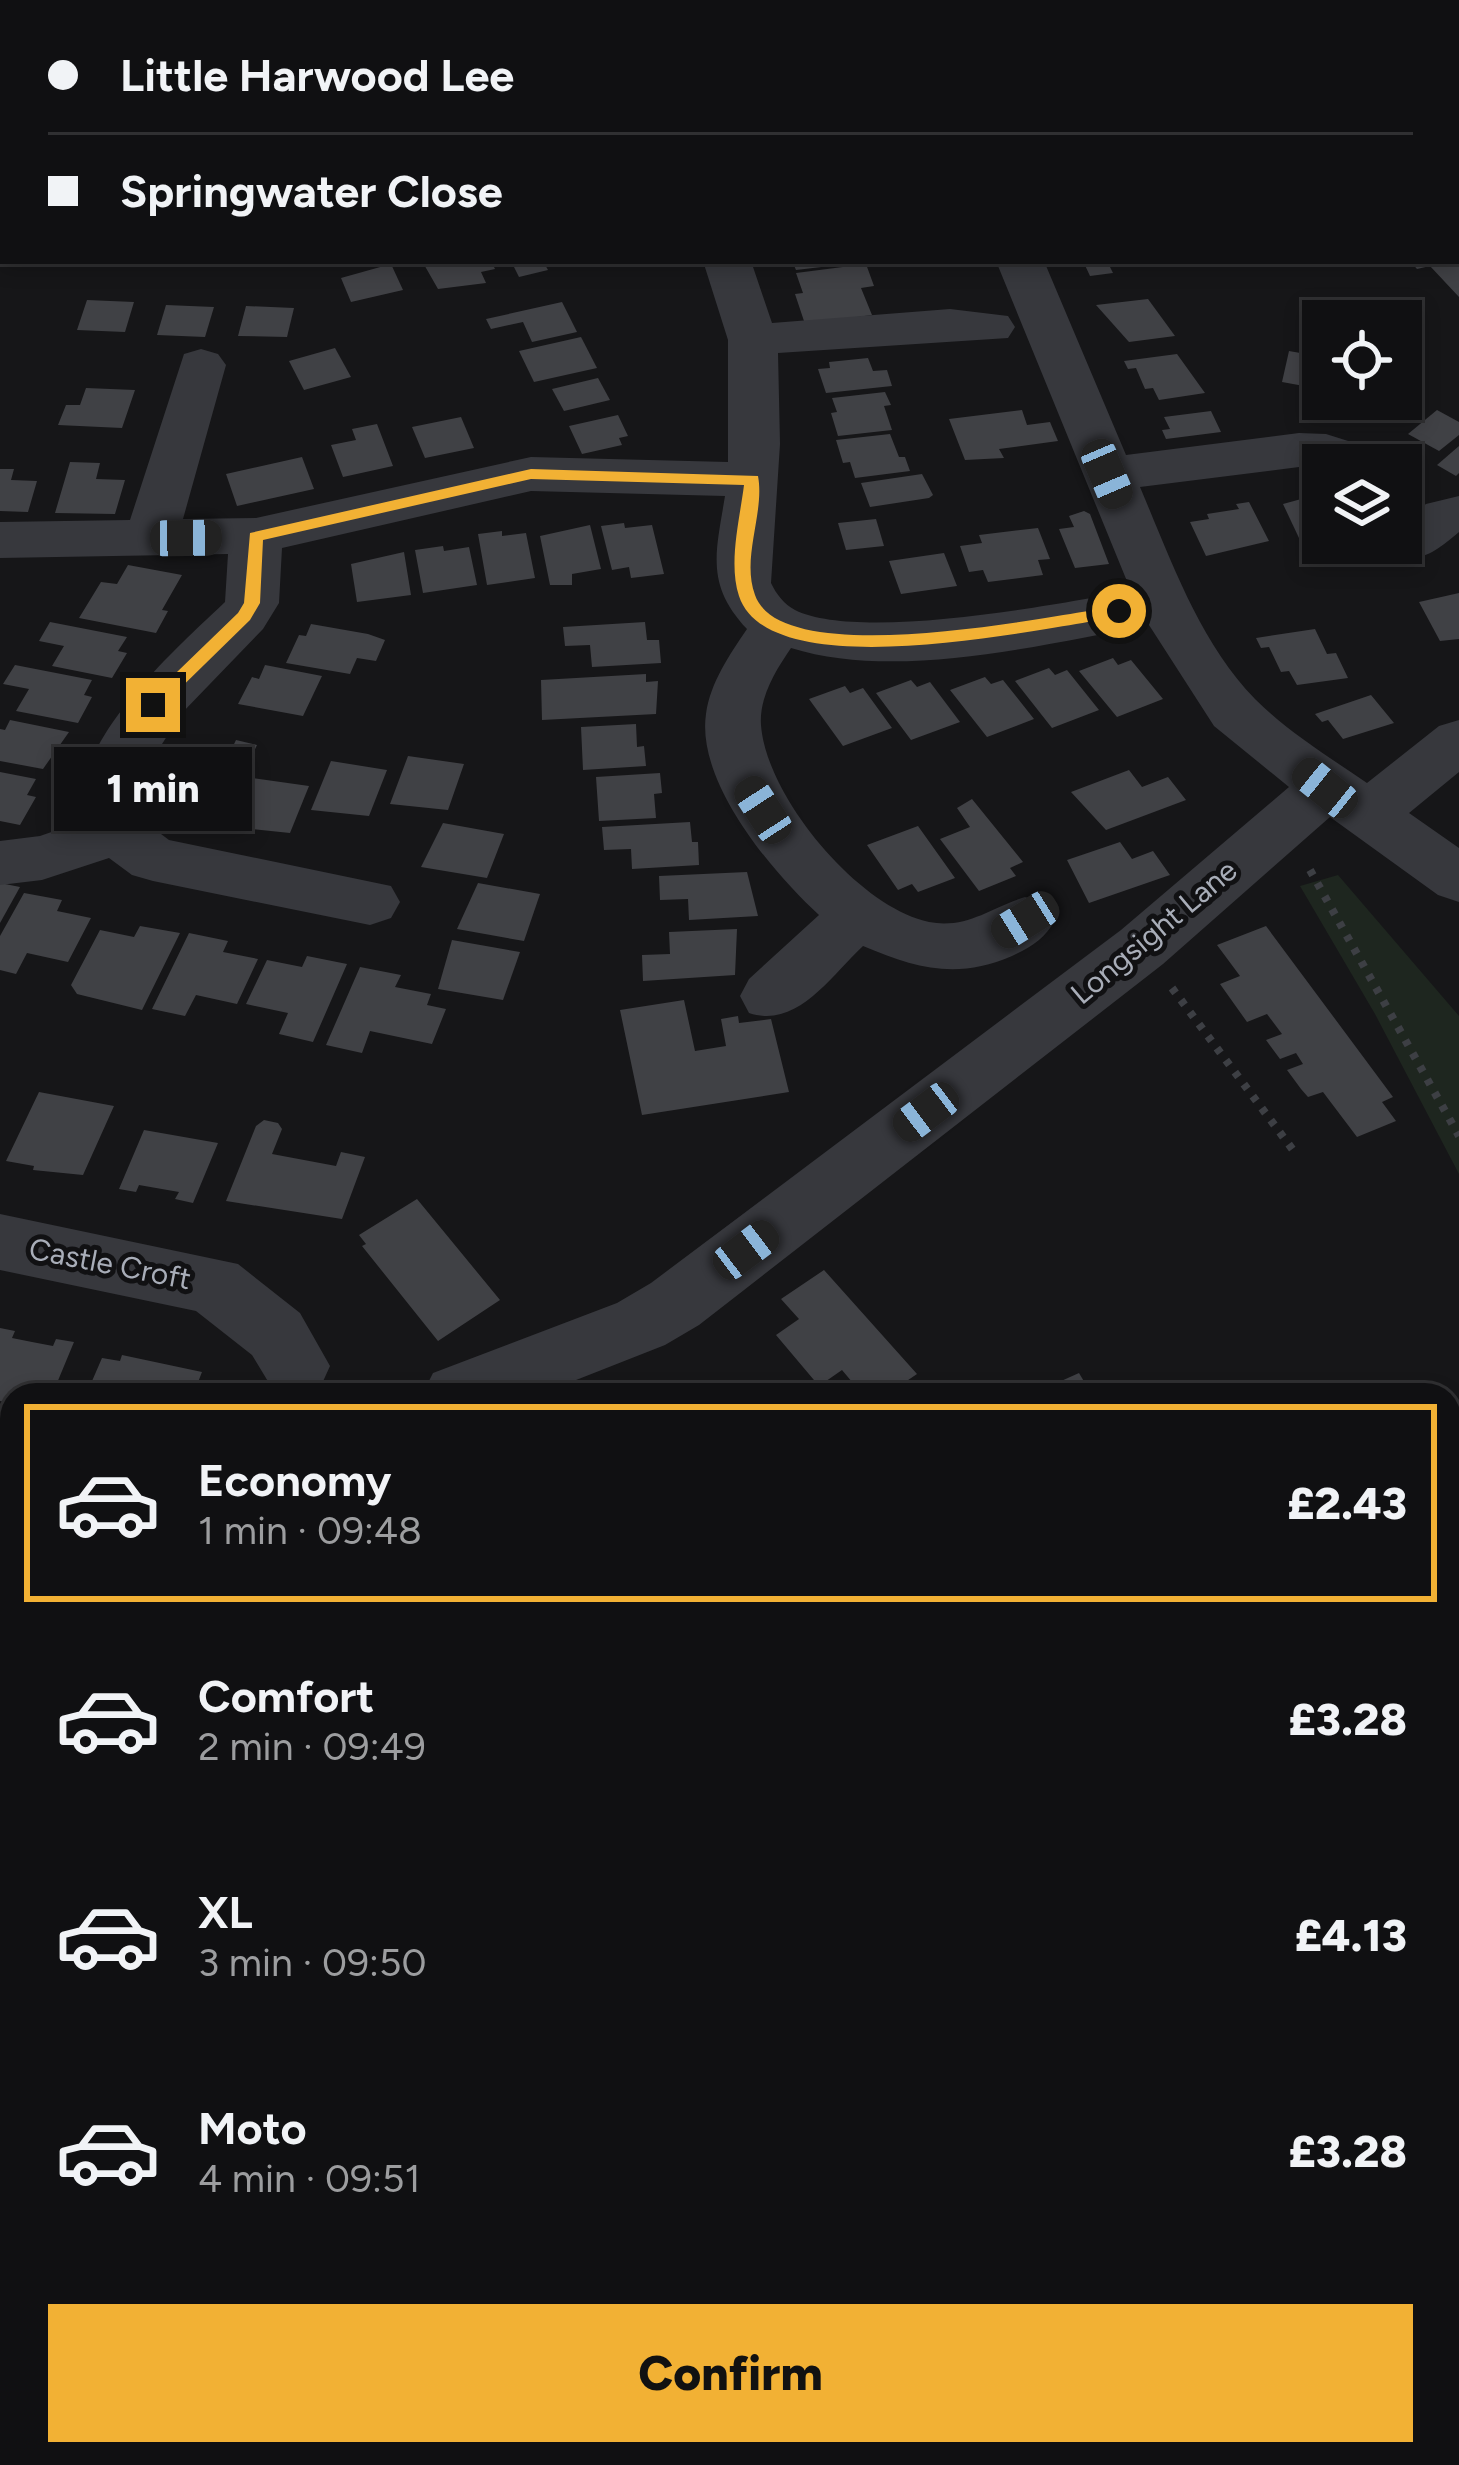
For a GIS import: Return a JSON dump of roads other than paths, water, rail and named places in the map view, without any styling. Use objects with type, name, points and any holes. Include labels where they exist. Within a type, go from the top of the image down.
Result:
[{"type":"street","points":[[729,264],[752,340],[753,480],[744,552],[747,595],[758,613],[777,627],[854,642],[918,640],[1163,604]]},
{"type":"street","points":[[1021,264],[1163,604],[1234,712],[1346,802],[1459,879]]},
{"type":"street","points":[[752,340],[965,336]]},
{"type":"street","points":[[151,539],[201,365]]},
{"type":"street","points":[[1107,474],[1302,450]]},
{"type":"street","points":[[0,540],[256,536],[531,474],[753,480]]},
{"type":"street","points":[[256,536],[252,603],[153,705],[110,788],[107,810],[130,849],[153,860],[353,886]]},
{"type":"street","points":[[777,627],[757,654],[735,708],[733,726],[749,789],[808,866],[857,915],[903,940],[957,949],[1000,936],[1025,920]]},
{"type":"street","name":"Longsight Lane","points":[[488,1383],[641,1324],[675,1304],[1142,947],[1275,830],[1346,802],[1459,741]]},
{"type":"street","points":[[0,863],[42,858],[118,832]]},
{"type":"street","points":[[771,996],[857,915]]},
{"type":"street","name":"Castle Croft","points":[[0,1242],[214,1285],[294,1337]]}]
